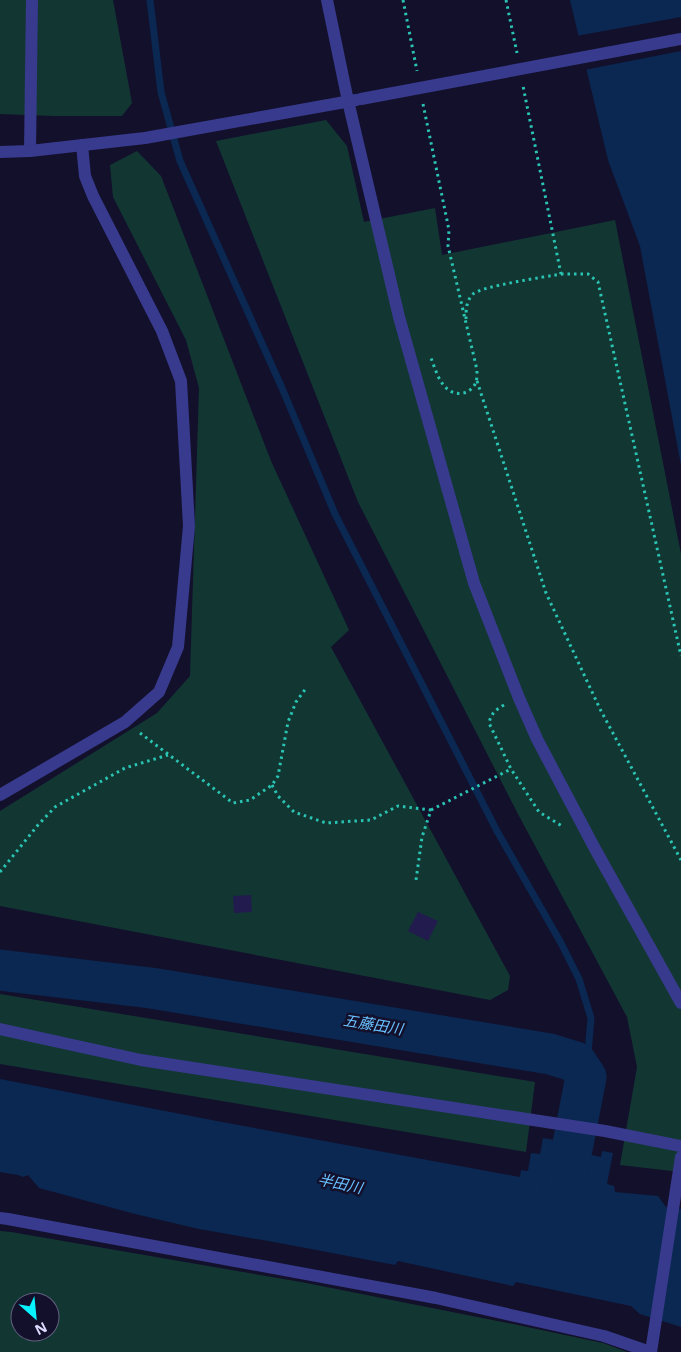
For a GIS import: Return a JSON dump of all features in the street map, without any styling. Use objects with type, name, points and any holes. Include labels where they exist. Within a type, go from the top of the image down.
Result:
[{"type":"street","points":[[30,151],[32,0]]},
{"type":"street","points":[[327,0],[348,101],[399,317],[472,573],[519,698],[537,739],[594,847],[681,1003]]},
{"type":"street","points":[[0,152],[30,151],[145,138],[212,127],[681,39]]},
{"type":"street","points":[[0,795],[125,722],[159,692],[178,647],[189,526],[181,381],[162,331],[93,196],[85,176],[82,145]]},
{"type":"street","points":[[0,1029],[141,1060],[536,1120],[681,1146]]},
{"type":"street","points":[[0,1218],[436,1298],[604,1336],[650,1352],[681,1157]]},
{"type":"path","points":[[403,0],[418,77]]},
{"type":"path","points":[[506,0],[518,59]]},
{"type":"path","points":[[522,78],[561,274]]},
{"type":"path","points":[[422,96],[448,230],[448,246],[477,370],[477,381],[546,593],[600,709],[681,860]]},
{"type":"path","points":[[466,323],[466,304],[474,293],[486,288],[561,274],[588,274],[598,282],[681,656]]},
{"type":"path","points":[[427,350],[442,382],[448,390],[457,394],[465,393],[473,388],[477,381]]},
{"type":"path","points":[[125,722],[233,803],[250,800],[272,785],[278,776],[288,722],[296,702],[307,687]]},
{"type":"path","points":[[519,698],[498,709],[491,715],[489,723],[511,769],[539,812],[563,827]]},
{"type":"path","points":[[0,872],[55,807],[125,768],[168,755]]},
{"type":"path","points":[[272,785],[278,796],[294,812],[326,823],[371,820],[398,806],[431,810],[511,769]]},
{"type":"path","points":[[416,880],[422,837],[431,810]]},
{"type":"green space","points":[[0,0],[113,0],[132,103],[122,116],[0,114]]},
{"type":"green space","points":[[326,120],[347,146],[364,222],[435,208],[442,255],[615,220],[681,554],[681,1172],[620,1165],[637,1067],[627,1017],[518,814],[358,502],[216,141]]},
{"type":"green space","points":[[137,151],[161,176],[271,461],[349,630],[331,647],[510,976],[508,990],[490,1000],[0,906],[0,811],[157,713],[190,676],[199,388],[186,340],[113,197],[110,165]]},
{"type":"green space","points":[[0,994],[535,1082],[526,1152],[0,1064]]},
{"type":"green space","points":[[0,1231],[301,1282],[603,1343],[627,1352],[0,1352]]},
{"type":"water","points":[[570,0],[681,0],[681,465],[640,246],[608,160]]},
{"type":"water","name":"半田川","points":[[0,1079],[520,1177],[521,1170],[528,1171],[531,1153],[540,1154],[543,1138],[589,1146],[588,1154],[601,1157],[602,1151],[613,1153],[607,1184],[614,1186],[615,1192],[658,1196],[666,1207],[681,1209],[681,1327],[640,1314],[631,1306],[516,1282],[513,1286],[398,1261],[395,1265],[199,1229],[39,1188],[28,1175],[23,1177],[0,1172]]},
{"type":"pier","points":[[681,17],[681,51],[584,70],[576,36]]},
{"type":"building","points":[[251,895],[252,912],[234,913],[233,896]]},
{"type":"building","points":[[418,912],[438,921],[428,941],[408,931]]},
{"type":"waterway","points":[[150,0],[161,92],[180,161],[282,388],[335,514],[497,831],[561,943],[579,979],[591,1018],[586,1077]]},
{"type":"waterway","name":"五藤田川","points":[[0,970],[151,988],[550,1054],[576,1062],[586,1077],[562,1199]]}]
